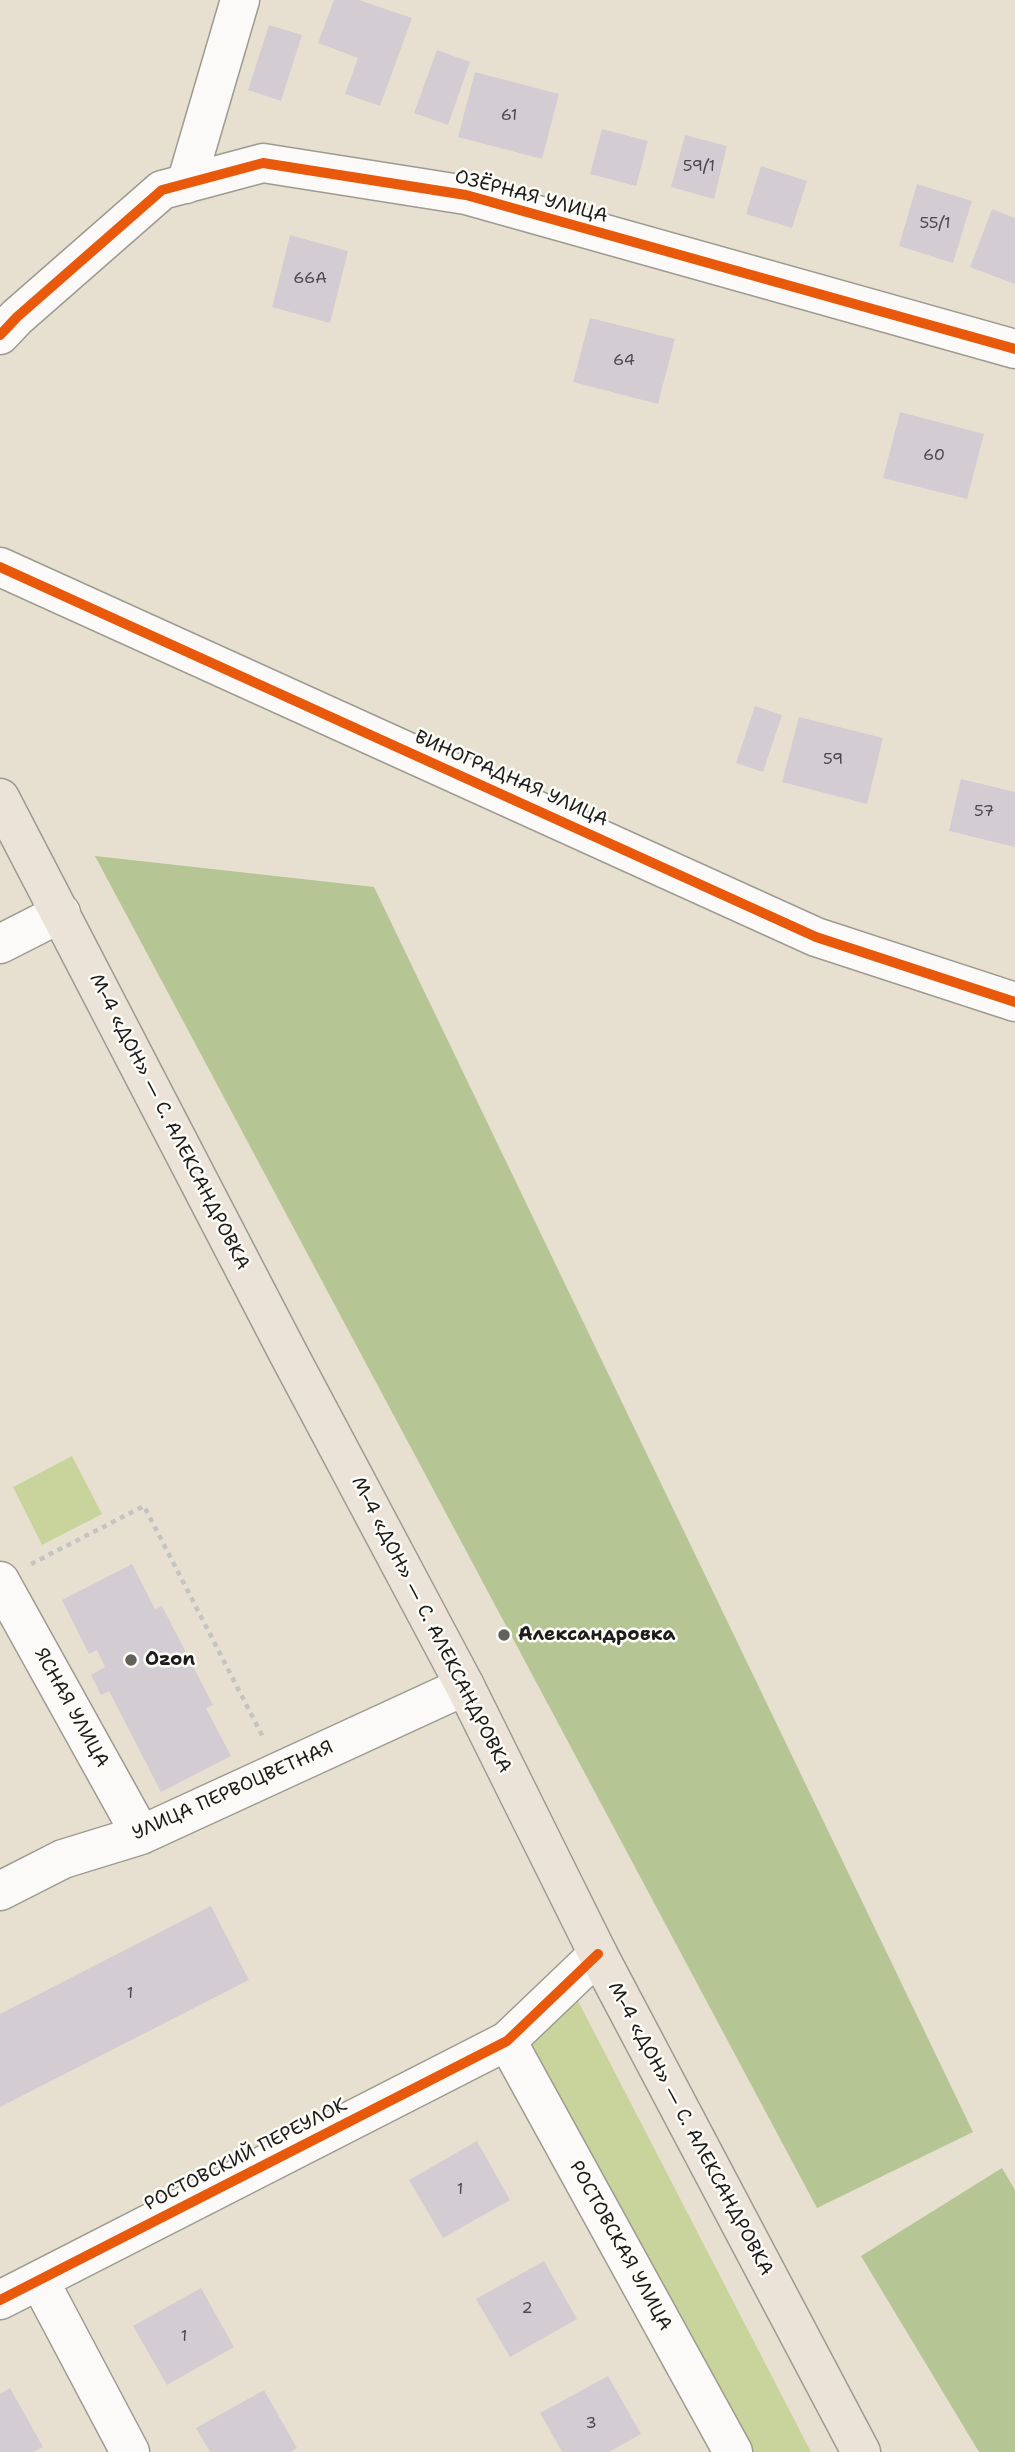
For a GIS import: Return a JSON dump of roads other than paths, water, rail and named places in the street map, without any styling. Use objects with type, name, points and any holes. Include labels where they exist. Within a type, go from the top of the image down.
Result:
[{"type":"main road","name":"М-4 «ДОН» — С. АЛЕКСАНДРОВКА","points":[[0,798],[288,1353],[465,1686],[598,1954],[861,2452]]},
{"type":"street","points":[[186,184],[240,0]]},
{"type":"street","name":"ОЗЁРНАЯ УЛИЦА","points":[[0,335],[162,190],[262,163],[466,195],[1015,349]]},
{"type":"street","name":"ВИНОГРАДНАЯ УЛИЦА","points":[[0,567],[816,937],[1015,1002]]},
{"type":"street","points":[[0,944],[61,913]]},
{"type":"street","name":"ЯСНАЯ УЛИЦА","points":[[12,1575],[141,1835]]},
{"type":"street","name":"УЛИЦА ПЕРВОЦВЕТНАЯ","points":[[0,1891],[63,1859],[141,1835],[465,1686]]},
{"type":"street","name":"РОСТОВСКИЙ ПЕРЕУЛОК","points":[[0,2300],[507,2041],[598,1954]]},
{"type":"street","name":"РОСТОВСКАЯ УЛИЦА","points":[[507,2041],[733,2452]]},
{"type":"street","points":[[39,2280],[130,2452]]},
{"type":"place","name":"Александровка","points":[[504,1635]]},
{"type":"place","name":"Ozon","points":[[131,1660]]}]
